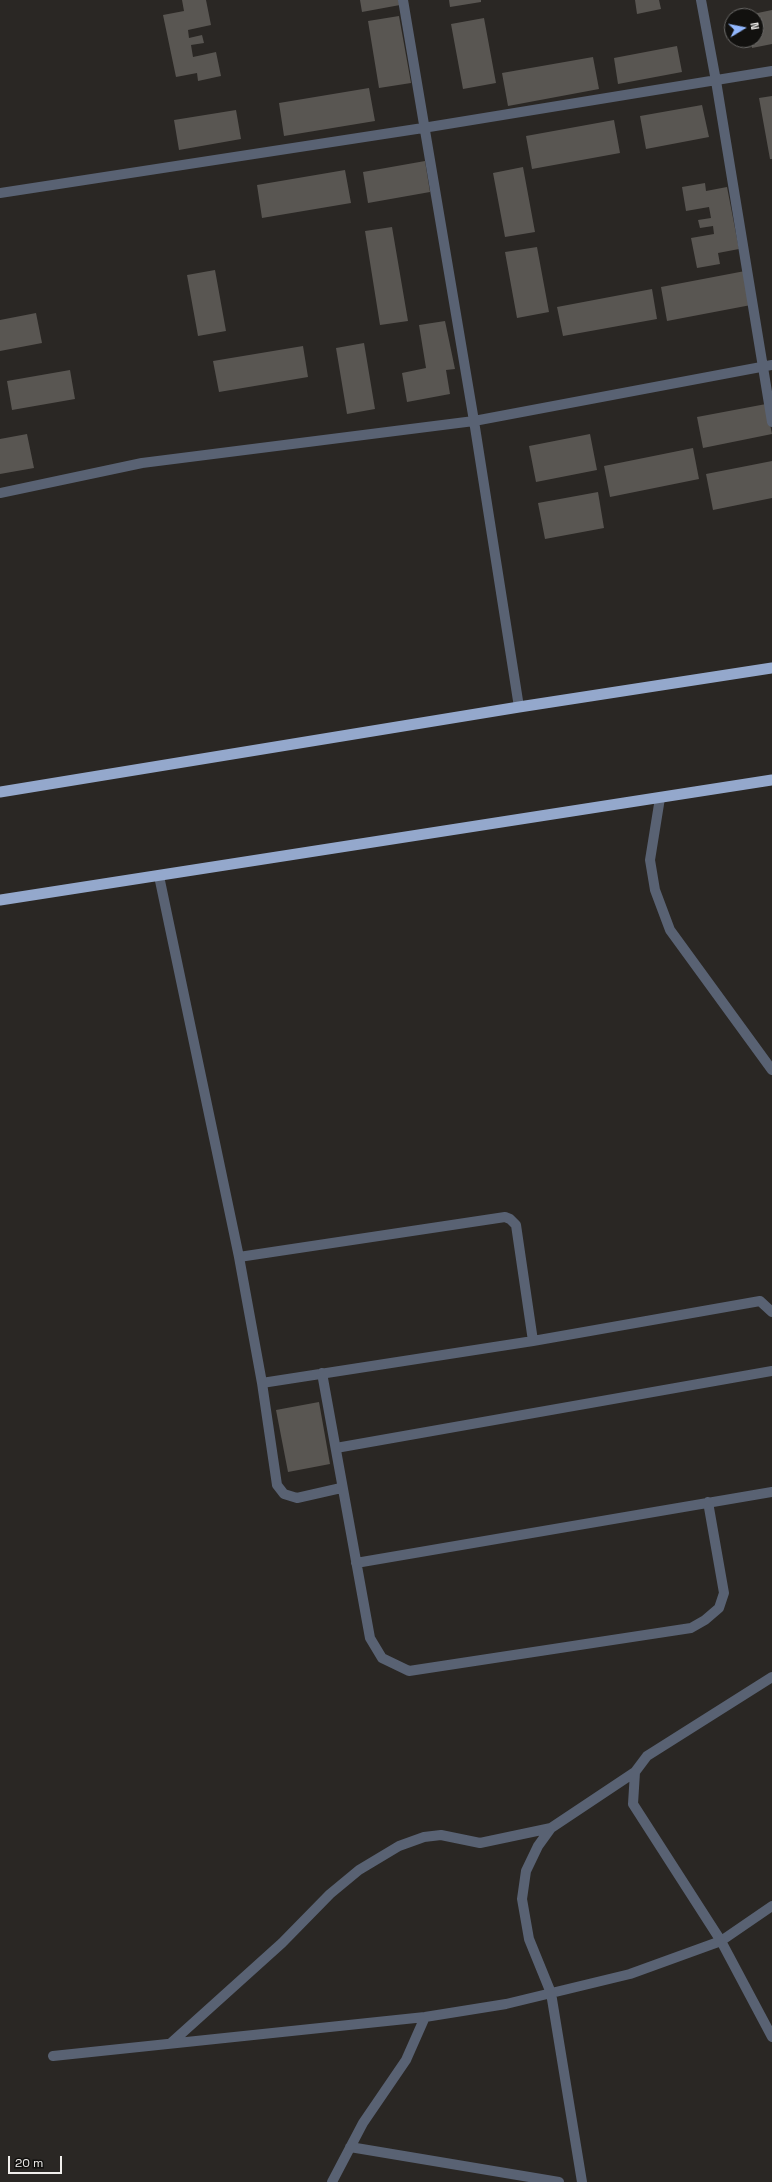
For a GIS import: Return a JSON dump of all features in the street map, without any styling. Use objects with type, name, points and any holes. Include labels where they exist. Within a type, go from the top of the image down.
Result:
[{"type":"highway","points":[[0,792],[519,707],[772,668]]},
{"type":"highway","points":[[0,900],[772,780]]},
{"type":"street","points":[[403,0],[423,128],[474,421],[519,707]]},
{"type":"street","points":[[701,0],[768,366],[772,422]]},
{"type":"street","points":[[0,194],[423,128],[772,71]]},
{"type":"street","points":[[0,493],[142,463],[474,421],[768,366]]},
{"type":"street","points":[[660,798],[650,860],[656,890],[670,930],[772,1070]]},
{"type":"street","points":[[159,876],[239,1257],[262,1383],[277,1485],[284,1494],[297,1498],[341,1488]]},
{"type":"street","points":[[239,1257],[505,1217],[510,1219],[516,1226],[533,1341]]},
{"type":"street","points":[[262,1383],[533,1341],[760,1301],[772,1312]]},
{"type":"street","points":[[336,1448],[772,1371]]},
{"type":"street","points":[[322,1373],[336,1448],[341,1488],[370,1638],[382,1658],[409,1671],[691,1628],[705,1620],[718,1608],[724,1593],[708,1502]]},
{"type":"street","points":[[356,1563],[772,1492]]},
{"type":"street","points":[[582,2182],[551,1993],[529,1939],[522,1899],[526,1871],[538,1846],[551,1828],[634,1772],[647,1756],[772,1677]]},
{"type":"street","points":[[634,1772],[633,1804],[721,1941],[772,2037]]},
{"type":"street","points":[[171,2044],[282,1943],[330,1894],[360,1870],[399,1846],[424,1837],[441,1835],[480,1843],[551,1828]]},
{"type":"street","points":[[53,2056],[425,2017],[506,2004],[630,1974],[721,1941],[772,1906]]},
{"type":"street","points":[[332,2182],[362,2123],[406,2060],[425,2017]]},
{"type":"street","points":[[350,2147],[559,2182]]},
{"type":"building","points":[[182,0],[206,0],[211,25],[188,30],[189,38],[202,35],[204,43],[191,45],[193,57],[216,52],[221,76],[198,81],[197,73],[176,77],[163,15],[184,11]]},
{"type":"building","points":[[360,0],[399,0],[400,5],[362,12]]},
{"type":"building","points":[[449,0],[481,0],[481,2],[450,7]]},
{"type":"building","points":[[635,0],[659,0],[661,9],[637,14]]},
{"type":"building","points":[[772,10],[772,44],[764,46],[764,12]]},
{"type":"building","points":[[399,16],[411,83],[379,88],[368,21]]},
{"type":"building","points":[[484,18],[496,83],[463,89],[451,24]]},
{"type":"building","points":[[677,46],[682,72],[618,84],[614,58]]},
{"type":"building","points":[[593,57],[599,89],[508,106],[502,73]]},
{"type":"building","points":[[369,88],[375,121],[284,136],[279,103]]},
{"type":"building","points":[[772,96],[772,159],[770,159],[759,98]]},
{"type":"building","points":[[702,105],[709,137],[646,149],[640,116]]},
{"type":"building","points":[[236,110],[241,139],[179,150],[174,120]]},
{"type":"building","points":[[614,120],[620,153],[532,169],[526,136]]},
{"type":"building","points":[[425,161],[430,192],[368,203],[363,172]]},
{"type":"building","points":[[523,167],[535,232],[505,237],[493,173]]},
{"type":"building","points":[[345,170],[351,203],[262,218],[257,185]]},
{"type":"building","points":[[705,183],[706,191],[727,187],[739,249],[718,253],[720,264],[697,268],[691,238],[714,234],[713,226],[700,228],[698,220],[711,218],[709,207],[686,211],[682,187]]},
{"type":"building","points":[[392,227],[408,321],[380,325],[365,231]]},
{"type":"building","points":[[537,247],[549,312],[517,318],[505,252]]},
{"type":"building","points":[[215,270],[226,331],[198,336],[187,275]]},
{"type":"building","points":[[745,271],[751,305],[667,321],[661,287]]},
{"type":"building","points":[[652,289],[657,319],[563,336],[557,307]]},
{"type":"building","points":[[36,313],[42,343],[0,351],[0,320]]},
{"type":"building","points":[[445,321],[455,369],[446,370],[450,394],[407,402],[402,373],[426,368],[419,325]]},
{"type":"building","points":[[364,343],[375,409],[347,414],[336,348]]},
{"type":"building","points":[[303,346],[308,377],[219,392],[213,361]]},
{"type":"building","points":[[70,370],[75,399],[12,410],[7,381]]},
{"type":"building","points":[[766,404],[772,434],[703,448],[697,417]]},
{"type":"building","points":[[27,434],[34,468],[0,474],[0,439]]},
{"type":"building","points":[[590,434],[597,470],[536,482],[529,446]]},
{"type":"building","points":[[693,448],[699,479],[610,497],[604,466]]},
{"type":"building","points":[[772,461],[772,498],[713,510],[706,474]]},
{"type":"building","points":[[598,492],[604,528],[545,539],[538,503]]},
{"type":"building","points":[[319,1402],[330,1464],[288,1472],[276,1410]]}]
